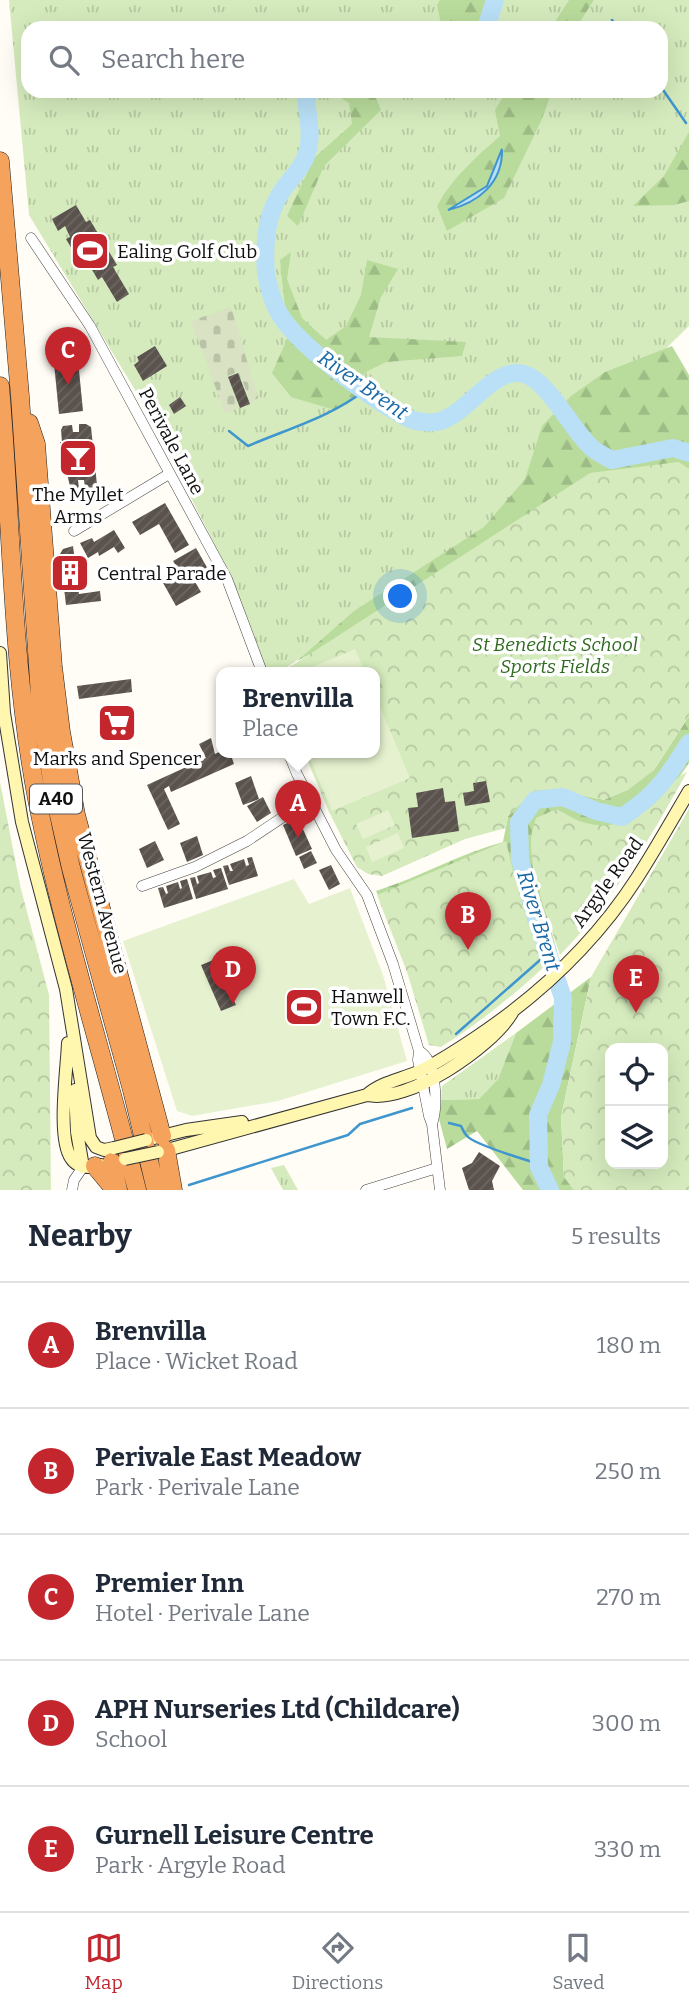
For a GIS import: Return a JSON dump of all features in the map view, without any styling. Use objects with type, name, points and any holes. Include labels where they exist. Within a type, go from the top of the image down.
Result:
[{"type":"highway","name":"Western Avenue","points":[[0,161],[20,396],[41,711],[54,793],[71,868],[132,1090],[156,1190]]},
{"type":"highway","name":"Western Avenue","points":[[0,386],[23,712],[35,786],[53,871],[114,1094],[137,1190]]},
{"type":"highway","name":"A40","points":[[20,396],[36,444],[53,667],[76,815],[173,1190]]},
{"type":"highway","points":[[105,1159],[116,1190]]},
{"type":"main road","points":[[0,653],[4,713],[22,822],[66,989],[90,1138],[105,1159]]},
{"type":"main road","name":"Argyle Road","points":[[105,1159],[367,1095],[376,1097],[483,1045],[503,1028],[512,1013],[562,969],[607,919],[637,879],[689,791]]},
{"type":"main road","points":[[69,1015],[65,1139],[70,1158],[105,1159]]},
{"type":"main road","points":[[76,1054],[75,1121],[105,1159]]},
{"type":"street","name":"Perivale Lane","points":[[31,237],[90,326],[227,579],[260,667]]},
{"type":"street","points":[[74,531],[169,474]]},
{"type":"street","points":[[291,758],[336,850],[367,895],[393,964],[419,1051],[427,1057],[427,1074],[435,1115],[432,1124],[440,1190]]},
{"type":"street","points":[[142,886],[195,867],[247,841],[310,799]]},
{"type":"street","points":[[72,1190],[74,1180],[105,1159]]},
{"type":"street","points":[[366,1190],[437,1168]]},
{"type":"green space","points":[[9,0],[689,0],[689,326],[652,362],[552,485],[287,667],[264,667],[214,543],[140,398],[29,215]]},
{"type":"green space","points":[[440,0],[489,0],[497,17],[494,21],[440,21],[437,5]]},
{"type":"green space","points":[[569,0],[594,0],[580,21],[556,21]]},
{"type":"green space","points":[[341,98],[376,98],[381,110],[324,166],[298,226],[287,216],[314,158],[352,124],[349,103]]},
{"type":"green space","points":[[503,98],[550,98],[504,198],[447,231],[437,206],[457,177],[500,136],[495,110]]},
{"type":"green space","points":[[689,132],[689,201],[674,205],[633,206],[664,176]]},
{"type":"green space","points":[[291,252],[287,279],[302,318],[326,340],[346,326],[361,295],[367,260],[398,269],[381,297],[369,337],[466,342],[462,356],[386,362],[364,373],[356,398],[335,410],[291,397],[272,373],[288,337],[280,260]]},
{"type":"green space","points":[[231,307],[258,398],[251,403],[239,372],[227,376],[239,408],[225,413],[191,321]]},
{"type":"green space","points":[[672,346],[689,375],[689,469],[678,462],[297,661],[354,611],[484,527],[525,479],[542,426],[571,396],[605,372]]},
{"type":"green space","name":"St Benedicts School Sports Fields","points":[[678,462],[689,469],[689,716],[654,770],[628,790],[604,800],[563,791],[534,790],[508,816],[506,828],[465,839],[382,876],[368,874],[357,867],[329,812],[306,758],[380,758],[380,667],[290,667],[590,473]]},
{"type":"green space","points":[[355,649],[363,667],[313,667]]},
{"type":"green space","points":[[380,707],[410,778],[332,811],[310,758],[380,758]]},
{"type":"green space","points":[[689,716],[689,763],[647,824],[616,838],[546,825],[533,866],[557,951],[505,999],[385,909],[376,891],[503,842],[508,816],[534,790],[563,791],[604,800],[654,770]]},
{"type":"green space","points":[[687,772],[630,868],[597,913],[560,955],[534,868],[531,840],[536,818],[556,809],[578,821],[596,825],[624,822],[649,808],[674,781]]},
{"type":"green space","points":[[0,782],[20,885],[49,995],[51,1190],[0,1190]]},
{"type":"green space","points":[[689,809],[689,1190],[574,1190],[564,1177],[561,1117],[591,977]]},
{"type":"green space","points":[[388,810],[395,825],[363,839],[356,824]]},
{"type":"green space","points":[[398,833],[404,848],[372,862],[366,847]]},
{"type":"green space","points":[[506,841],[527,920],[546,965],[495,1009],[455,1038],[441,1047],[429,1045],[407,972],[377,895]]},
{"type":"green space","points":[[294,879],[309,904],[350,888],[383,975],[407,1061],[278,1101],[192,1116],[177,1111],[123,941]]},
{"type":"green space","points":[[591,977],[561,1117],[564,1176],[574,1190],[523,1190],[477,1131],[447,1149],[439,1119],[441,1100],[479,1099],[498,1079],[516,1033]]},
{"type":"green space","points":[[516,1033],[498,1079],[479,1099],[441,1100],[442,1086]]},
{"type":"green space","points":[[284,1165],[298,1190],[283,1190],[271,1168]]},
{"type":"water","points":[[502,149],[498,172],[487,190],[479,197],[448,210],[487,186]]},
{"type":"building","name":"Ealing Golf Club","points":[[76,205],[86,222],[90,220],[117,265],[113,267],[129,294],[117,302],[102,277],[98,280],[88,263],[82,266],[66,239],[70,237],[65,226],[58,231],[52,219]]},
{"type":"building","points":[[155,346],[167,366],[143,381],[134,365],[139,361],[137,357]]},
{"type":"building","points":[[77,350],[83,411],[59,414],[53,353]]},
{"type":"building","points":[[238,373],[250,404],[240,408],[228,377]]},
{"type":"building","points":[[180,397],[186,406],[174,414],[169,405]]},
{"type":"building","name":"The Myllet Arms","points":[[79,424],[91,427],[97,485],[85,489],[84,480],[78,480],[79,489],[71,490],[67,474],[63,474],[61,430],[63,426],[72,425],[73,432],[79,432]]},
{"type":"building","points":[[165,503],[189,545],[175,553],[159,524],[140,535],[132,522]]},
{"type":"building","points":[[114,530],[125,548],[118,553],[114,547],[99,556],[98,552],[88,558],[80,543],[92,538],[94,542]]},
{"type":"building","name":"Central Parade","points":[[73,546],[79,594],[100,591],[101,601],[66,605],[60,554],[63,549]]},
{"type":"building","points":[[196,548],[209,571],[194,580],[201,592],[176,606],[162,581],[179,571],[173,561]]},
{"type":"building","points":[[131,679],[132,692],[79,699],[77,686]]},
{"type":"building","name":"Marks and Spencer","points":[[133,711],[135,730],[102,734],[99,715]]},
{"type":"building","points":[[211,738],[216,758],[232,758],[234,764],[171,792],[169,786],[164,789],[180,824],[168,830],[147,785],[206,758],[199,744]]},
{"type":"building","points":[[251,776],[259,799],[243,805],[235,783]]},
{"type":"building","points":[[486,781],[490,802],[465,806],[463,793],[474,791],[473,783]]},
{"type":"building","points":[[443,788],[445,802],[455,801],[459,831],[412,838],[408,808],[418,807],[416,793]]},
{"type":"building","points":[[263,797],[271,813],[257,822],[247,806]]},
{"type":"building","points":[[299,818],[305,826],[302,827],[312,849],[296,856],[283,825]]},
{"type":"building","points":[[197,836],[203,855],[187,862],[180,843]]},
{"type":"building","points":[[155,841],[164,860],[147,868],[139,849]]},
{"type":"building","points":[[311,851],[317,863],[304,869],[299,857]]},
{"type":"building","points":[[252,857],[258,876],[229,885],[223,866],[228,865],[230,871],[233,871],[230,864],[244,859],[246,866],[249,865],[247,858]]},
{"type":"building","points":[[331,865],[340,884],[329,890],[319,870]]},
{"type":"building","points":[[221,868],[228,889],[196,899],[190,878],[195,877],[197,884],[197,876],[211,872],[213,878],[216,877],[213,870]]},
{"type":"building","points":[[187,879],[193,899],[164,908],[158,888],[163,887],[166,894],[166,886],[178,882],[180,889],[180,881]]},
{"type":"building","points":[[216,959],[236,1005],[221,1011],[201,965]]},
{"type":"building","points":[[479,1152],[500,1166],[492,1181],[494,1190],[469,1190],[462,1168],[472,1163]]},
{"type":"waterway","name":"River Brent","points":[[488,21],[495,0]]},
{"type":"waterway","points":[[668,97],[686,123]]},
{"type":"waterway","name":"River Brent","points":[[307,98],[308,149],[301,167],[274,205],[266,243],[269,288],[279,313],[302,341],[359,387],[413,420],[433,422],[447,418],[492,383],[515,373],[527,375],[544,388],[590,446],[612,460],[673,448],[689,453]]},
{"type":"waterway","points":[[229,431],[248,446],[338,408],[365,390]]},
{"type":"waterway","name":"River Brent","points":[[550,1190],[539,1167],[538,1115],[551,1085],[562,1042],[563,998],[532,905],[520,859],[519,822],[535,800],[563,797],[596,811],[622,817],[644,801],[660,784],[689,743]]},
{"type":"waterway","points":[[456,1034],[548,953]]},
{"type":"waterway","points":[[189,1185],[348,1135],[360,1124],[412,1108]]},
{"type":"waterway","points":[[449,1123],[461,1126],[467,1136],[480,1144],[539,1164]]},
{"type":"place","name":"Ealing Golf Club","points":[[90,251]]},
{"type":"place","name":"Premier Inn","points":[[68,385]]},
{"type":"place","name":"The Myllet Arms","points":[[78,458]]},
{"type":"place","name":"Central Parade","points":[[70,573]]},
{"type":"place","name":"Marks and Spencer","points":[[117,723]]},
{"type":"place","name":"Brenvilla","points":[[298,838]]},
{"type":"place","name":"Perivale East Meadow","points":[[468,950]]},
{"type":"place","name":"APH Nurseries Ltd (Childcare)","points":[[233,1004]]},
{"type":"place","name":"Hanwell Town F.C.","points":[[304,1007]]},
{"type":"place","name":"Gurnell Leisure Centre","points":[[636,1013]]}]
